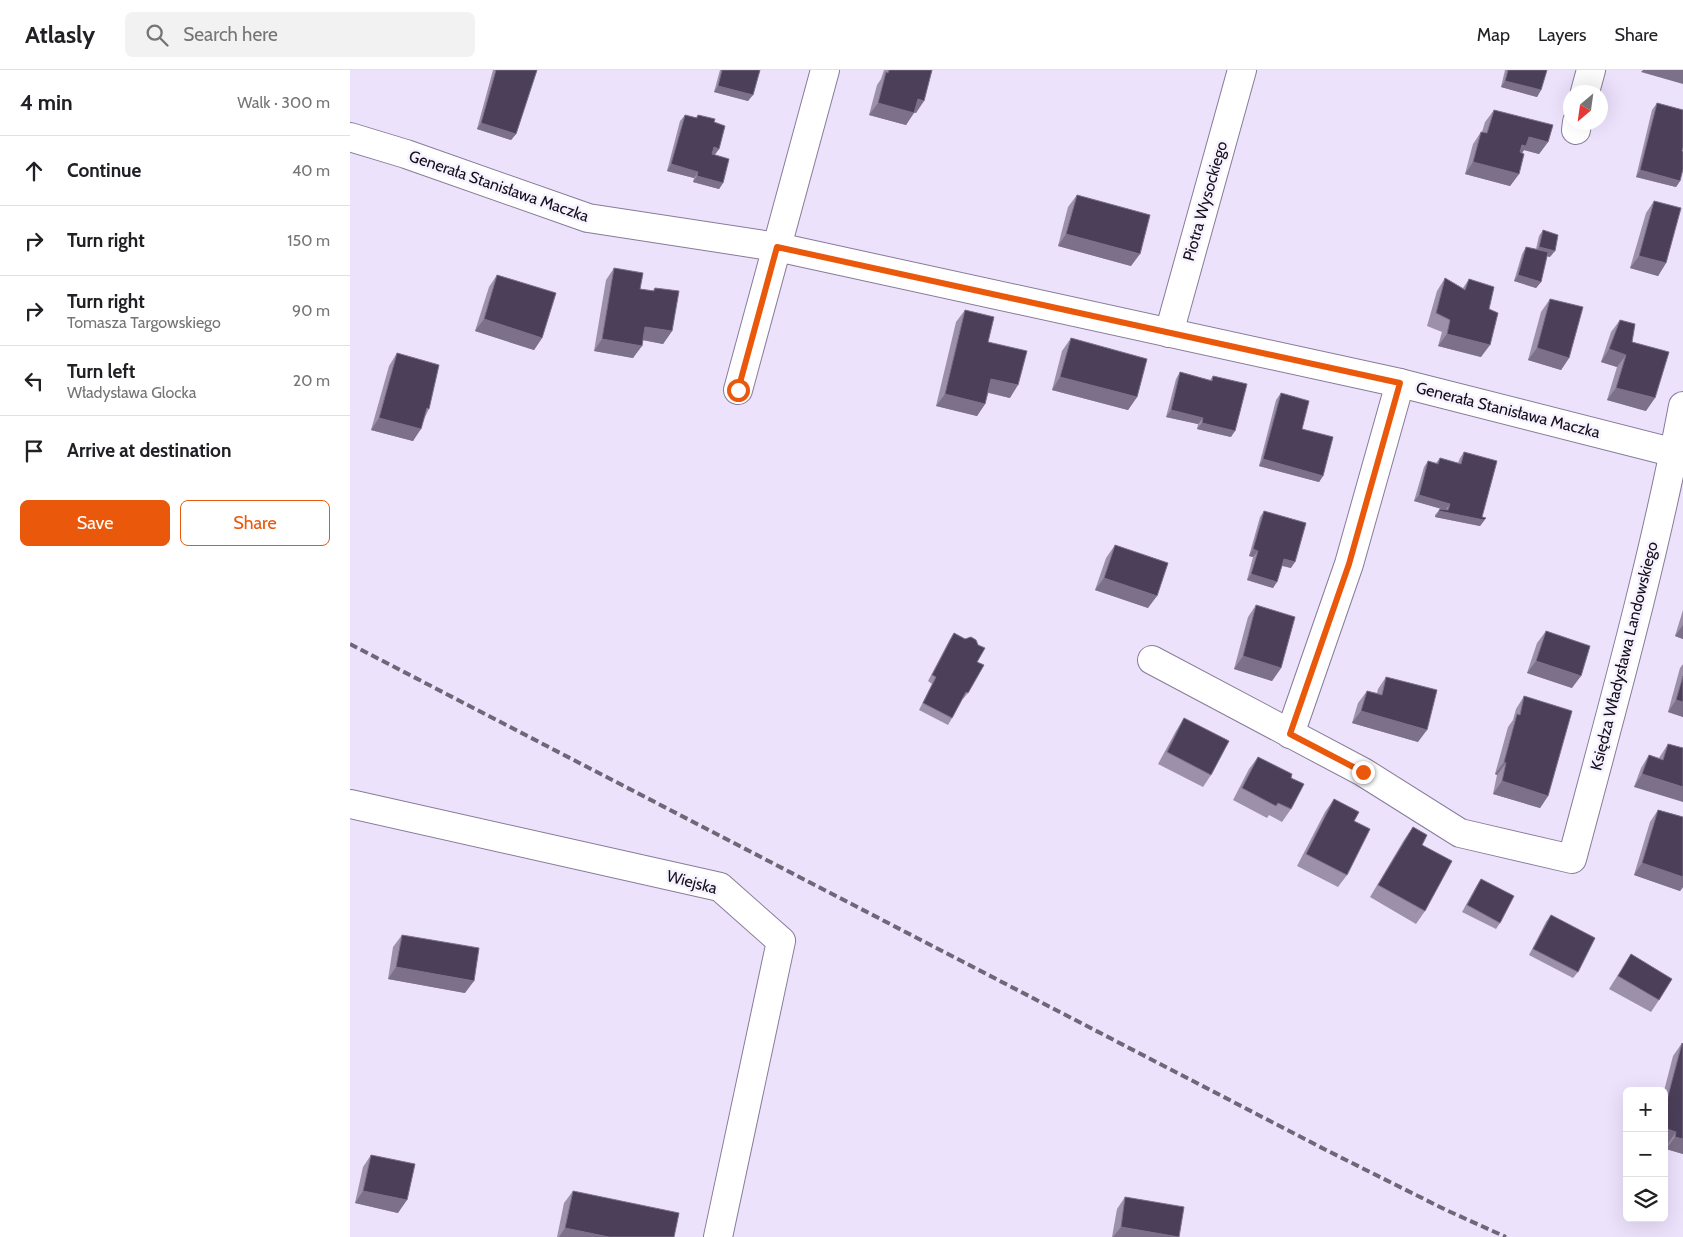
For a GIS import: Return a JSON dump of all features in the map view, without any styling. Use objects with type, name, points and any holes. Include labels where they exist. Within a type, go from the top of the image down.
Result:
[{"type":"street","points":[[738,390],[825,70]]},
{"type":"street","name":"Piotra Wysockiego","points":[[1169,333],[1242,70]]},
{"type":"street","points":[[1587,85],[1591,70]]},
{"type":"street","name":"Generała Stanisława Maczka","points":[[350,137],[406,154],[588,218],[777,247],[1400,383],[1679,454]]},
{"type":"street","points":[[1152,660],[1290,734],[1349,564],[1400,383]]},
{"type":"street","name":"Księdza Władysława Landowskiego","points":[[1290,734],[1363,772],[1460,833],[1572,859],[1679,454],[1683,406]]},
{"type":"street","name":"Wiejska","points":[[350,804],[720,887],[781,942],[718,1237]]},
{"type":"building","points":[[496,70],[537,70],[516,134],[481,123]]},
{"type":"building","points":[[722,70],[760,70],[753,95],[718,86]]},
{"type":"building","points":[[889,70],[932,70],[924,101],[918,99],[914,113],[878,103],[886,72],[888,73]]},
{"type":"building","points":[[1508,70],[1547,70],[1541,90],[1505,81]]},
{"type":"building","points":[[1657,103],[1683,110],[1683,169],[1680,181],[1640,170]]},
{"type":"building","points":[[1494,110],[1553,125],[1548,142],[1529,137],[1526,146],[1522,145],[1520,152],[1524,154],[1519,174],[1473,162],[1481,132],[1487,133]]},
{"type":"building","points":[[685,115],[697,118],[698,115],[715,119],[714,122],[725,126],[719,149],[714,147],[712,154],[729,159],[723,183],[697,176],[698,172],[671,164]]},
{"type":"building","points":[[1077,195],[1150,215],[1140,254],[1066,234]]},
{"type":"building","points":[[1654,201],[1681,208],[1666,263],[1639,256]]},
{"type":"building","points":[[1543,230],[1558,235],[1555,251],[1539,247]]},
{"type":"building","points":[[1526,247],[1548,252],[1541,282],[1518,275]]},
{"type":"building","points":[[614,268],[643,273],[640,289],[654,291],[655,288],[679,291],[672,331],[645,327],[642,346],[602,339]]},
{"type":"building","points":[[497,275],[556,293],[542,338],[484,319]]},
{"type":"building","points":[[1445,278],[1465,290],[1469,279],[1494,287],[1489,309],[1498,313],[1490,345],[1447,334],[1450,320],[1436,313]]},
{"type":"building","points":[[1550,299],[1583,307],[1569,358],[1537,348]]},
{"type":"building","points":[[965,310],[994,317],[988,342],[1027,351],[1018,385],[991,379],[985,404],[945,394]]},
{"type":"building","points":[[1620,320],[1635,324],[1632,342],[1669,352],[1655,398],[1616,388],[1626,355],[1609,349]]},
{"type":"building","points":[[1071,338],[1147,359],[1137,397],[1060,377]]},
{"type":"building","points":[[397,353],[439,365],[429,409],[427,408],[421,429],[379,418]]},
{"type":"building","points":[[1180,372],[1212,381],[1213,376],[1247,384],[1235,431],[1202,423],[1203,418],[1171,410]]},
{"type":"building","points":[[1281,393],[1309,401],[1302,429],[1333,437],[1323,476],[1263,459]]},
{"type":"building","points":[[1464,452],[1497,461],[1482,517],[1486,518],[1484,520],[1439,511],[1440,509],[1448,510],[1450,504],[1419,495],[1428,461],[1438,464],[1440,458],[1461,464]]},
{"type":"building","points":[[1264,511],[1306,523],[1295,562],[1284,559],[1277,582],[1251,574],[1258,551],[1253,549]]},
{"type":"building","points":[[1115,545],[1168,563],[1157,596],[1104,578]]},
{"type":"building","points":[[1256,605],[1295,617],[1281,668],[1243,656]]},
{"type":"building","points":[[1546,631],[1590,646],[1581,676],[1536,661]]},
{"type":"building","points":[[954,633],[965,639],[971,637],[976,640],[978,645],[985,648],[977,662],[984,665],[952,718],[923,703],[936,677],[932,675]]},
{"type":"building","points":[[1683,676],[1683,702],[1676,700]]},
{"type":"building","points":[[1386,677],[1437,690],[1427,730],[1361,711],[1367,691],[1382,695]]},
{"type":"building","points":[[1524,696],[1572,711],[1548,796],[1502,781],[1506,763],[1504,762],[1517,714],[1520,715]]},
{"type":"building","points":[[1184,718],[1229,741],[1211,775],[1167,752]]},
{"type":"building","points":[[1668,744],[1683,748],[1683,787],[1642,774],[1649,755],[1663,760]]},
{"type":"building","points":[[1258,757],[1292,774],[1291,778],[1304,784],[1291,809],[1278,803],[1276,806],[1242,788]]},
{"type":"building","points":[[1334,799],[1359,812],[1354,821],[1370,829],[1347,875],[1306,854]]},
{"type":"building","points":[[1658,810],[1683,817],[1683,877],[1642,863]]},
{"type":"building","points":[[1413,827],[1427,835],[1422,845],[1452,861],[1425,911],[1378,885]]},
{"type":"building","points":[[1481,879],[1514,896],[1500,923],[1467,905]]},
{"type":"building","points":[[1551,915],[1595,938],[1578,972],[1533,949]]},
{"type":"building","points":[[402,935],[479,948],[474,981],[396,967]]},
{"type":"building","points":[[1631,954],[1672,979],[1659,1000],[1618,976]]},
{"type":"building","points":[[1682,1043],[1683,1139],[1675,1137],[1676,1132],[1668,1129],[1668,1096]]},
{"type":"building","points":[[371,1155],[415,1164],[407,1200],[363,1191]]},
{"type":"building","points":[[573,1191],[679,1213],[674,1237],[609,1237],[565,1228]]},
{"type":"building","points":[[1125,1197],[1184,1207],[1179,1237],[1121,1227]]},
{"type":"railway","points":[[350,644],[1326,1150],[1446,1210],[1506,1237]]},
{"type":"route","points":[[738,390],[777,247],[1400,383],[1349,564],[1290,734],[1363,772]]}]
